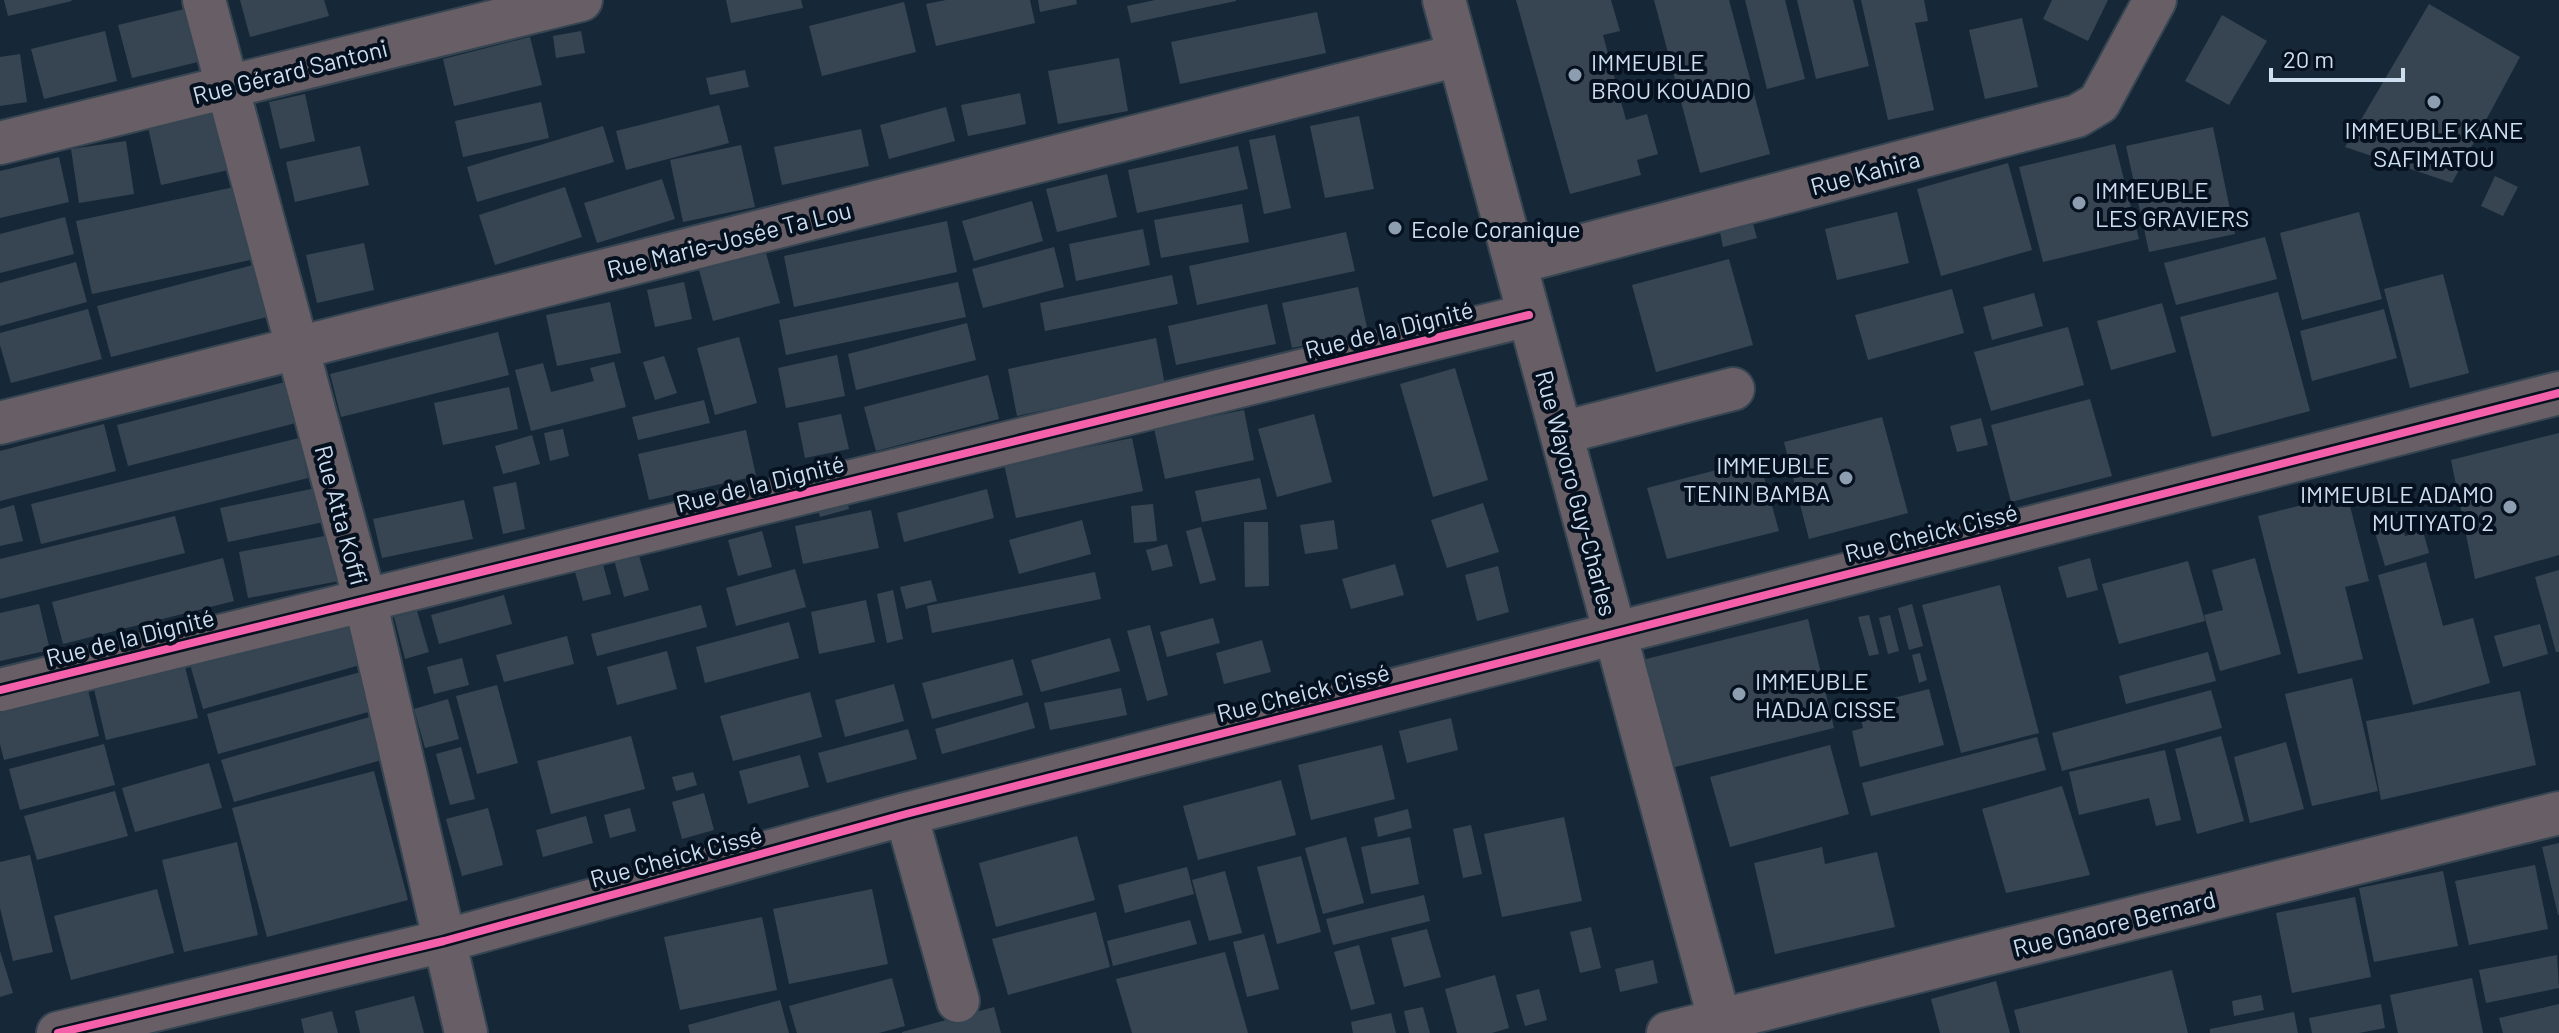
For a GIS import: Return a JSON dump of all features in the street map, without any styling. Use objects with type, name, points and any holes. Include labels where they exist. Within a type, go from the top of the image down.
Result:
[{"type":"street","name":"Rue Atta Koffi","points":[[204,0],[365,600],[466,1033]]},
{"type":"street","name":"Rue Gérard Santoni","points":[[0,143],[581,0]]},
{"type":"street","name":"Rue Wayoro Guy-Charles","points":[[1444,0],[1721,1027]]},
{"type":"street","name":"Rue Kahira","points":[[1515,263],[2077,116],[2099,103],[2155,0]]},
{"type":"street","name":"Rue Marie-Josée Ta Lou","points":[[0,423],[1459,55]]},
{"type":"street","name":"Rue de la Dignité","points":[[0,690],[1529,315]]},
{"type":"street","points":[[1561,433],[1733,389]]},
{"type":"street","name":"Rue Cheick Cissé","points":[[58,1033],[444,941],[906,814],[2559,393]]},
{"type":"street","name":"Rue Gnaore Bernard","points":[[1668,1033],[1721,1027],[2559,813]]},
{"type":"street","points":[[906,814],[958,1001]]},
{"type":"building","points":[[4,0],[71,0],[72,1],[8,16]]},
{"type":"building","points":[[240,0],[324,0],[329,16],[250,37]]},
{"type":"building","points":[[726,0],[801,0],[803,8],[731,23]]},
{"type":"building","points":[[946,0],[1030,0],[1035,23],[936,46],[926,4]]},
{"type":"building","points":[[1038,0],[1076,0],[1077,4],[1040,12]]},
{"type":"building","points":[[1155,0],[1236,1],[1131,23],[1127,6]]},
{"type":"building","name":"IMMEUBLE BROU KOUADIO","points":[[1516,0],[1611,0],[1620,31],[1603,35],[1626,120],[1647,114],[1658,154],[1637,160],[1641,175],[1570,194]]},
{"type":"building","points":[[1654,0],[1729,0],[1770,154],[1700,173]]},
{"type":"building","points":[[1745,0],[1785,0],[1805,79],[1767,89]]},
{"type":"building","points":[[1797,0],[1853,0],[1869,66],[1816,79]]},
{"type":"building","points":[[1861,0],[1924,0],[1928,21],[1915,23],[1934,110],[1888,120]]},
{"type":"building","points":[[2052,0],[2108,0],[2088,41],[2043,19]]},
{"type":"building","points":[[904,2],[916,52],[822,76],[809,26]]},
{"type":"building","name":"IMMEUBLE KANE SAFIMATOU","points":[[2429,4],[2520,57],[2452,183],[2345,147]]},
{"type":"building","points":[[193,7],[206,60],[132,78],[118,25]]},
{"type":"building","points":[[1317,12],[1326,53],[1180,84],[1171,42]]},
{"type":"building","points":[[2222,15],[2267,41],[2229,105],[2185,81]]},
{"type":"building","points":[[2022,18],[2038,87],[1985,99],[1969,30]]},
{"type":"building","points":[[105,31],[117,81],[44,99],[31,49]]},
{"type":"building","points":[[581,31],[585,53],[556,58],[553,36]]},
{"type":"building","points":[[530,37],[542,85],[454,106],[443,59]]},
{"type":"building","points":[[20,54],[27,102],[0,106],[0,57]]},
{"type":"building","points":[[1119,58],[1128,111],[1058,124],[1048,71]]},
{"type":"building","points":[[745,70],[749,87],[710,95],[706,78]]},
{"type":"building","points":[[1020,93],[1026,124],[968,136],[961,105]]},
{"type":"building","points":[[305,94],[315,141],[280,149],[269,102]]},
{"type":"building","points":[[541,102],[549,138],[463,157],[455,121]]},
{"type":"building","points":[[719,105],[729,143],[626,170],[616,131]]},
{"type":"building","points":[[946,107],[955,141],[889,159],[880,125]]},
{"type":"building","points":[[220,111],[233,169],[161,185],[148,127]]},
{"type":"building","points":[[1359,116],[1374,189],[1325,198],[1310,126]]},
{"type":"building","points":[[603,126],[614,162],[477,202],[467,167]]},
{"type":"building","points":[[2213,127],[2235,234],[2149,252],[2126,146]]},
{"type":"building","points":[[861,129],[869,166],[782,185],[774,147]]},
{"type":"building","points":[[1275,135],[1291,208],[1264,214],[1249,140]]},
{"type":"building","points":[[126,141],[134,194],[79,203],[71,149]]},
{"type":"building","name":"IMMEUBLE LES GRAVIERS","points":[[2115,144],[2139,239],[2043,262],[2019,167]]},
{"type":"building","points":[[741,145],[755,207],[683,222],[670,160]]},
{"type":"building","points":[[360,146],[369,185],[295,202],[286,162]]},
{"type":"building","points":[[1238,146],[1248,189],[1137,213],[1128,170]]},
{"type":"building","points":[[59,157],[69,202],[0,218],[0,171]]},
{"type":"building","points":[[2008,163],[2032,250],[1941,276],[1917,189]]},
{"type":"building","points":[[1107,174],[1117,217],[1057,232],[1046,189]]},
{"type":"building","points":[[2495,176],[2518,187],[2503,216],[2481,206]]},
{"type":"building","points":[[662,179],[675,219],[597,243],[584,203]]},
{"type":"building","points":[[239,186],[255,259],[92,294],[76,221]]},
{"type":"building","points":[[565,187],[582,237],[495,265],[479,215]]},
{"type":"building","points":[[1032,201],[1043,241],[974,261],[962,221]]},
{"type":"building","points":[[1242,204],[1249,242],[1161,258],[1154,220]]},
{"type":"building","points":[[1897,212],[1909,263],[1837,280],[1825,229]]},
{"type":"building","points":[[2359,212],[2382,299],[2302,320],[2280,233]]},
{"type":"building","points":[[65,217],[74,254],[0,273],[0,234]]},
{"type":"building","points":[[947,221],[957,272],[794,307],[784,256]]},
{"type":"building","points":[[1753,224],[1757,238],[1723,247],[1720,232]]},
{"type":"building","points":[[1143,229],[1150,265],[1076,281],[1069,244]]},
{"type":"building","points":[[1346,232],[1355,271],[1197,305],[1189,266]]},
{"type":"building","points":[[2265,237],[2277,279],[2176,305],[2164,263]]},
{"type":"building","points":[[364,243],[374,290],[317,303],[306,255]]},
{"type":"building","points":[[1054,247],[1064,287],[983,308],[972,269]]},
{"type":"building","points":[[766,253],[780,303],[713,321],[699,270]]},
{"type":"building","points":[[1729,259],[1753,345],[1656,372],[1632,285]]},
{"type":"building","points":[[76,262],[87,302],[0,326],[0,283]]},
{"type":"building","points":[[253,265],[267,317],[111,357],[97,306]]},
{"type":"building","points":[[2443,274],[2469,373],[2410,388],[2384,289]]},
{"type":"building","points":[[1172,275],[1178,304],[1045,331],[1040,303]]},
{"type":"building","points":[[684,282],[692,319],[655,327],[647,290]]},
{"type":"building","points":[[958,282],[966,317],[786,355],[779,320]]},
{"type":"building","points":[[1358,287],[1368,332],[1292,348],[1282,303]]},
{"type":"building","points":[[1952,289],[1964,333],[1868,360],[1855,315]]},
{"type":"building","points":[[2278,292],[2310,411],[2212,437],[2180,317]]},
{"type":"building","points":[[2034,293],[2043,326],[1992,340],[1983,307]]},
{"type":"building","points":[[610,302],[621,353],[557,366],[546,315]]},
{"type":"building","points":[[2162,303],[2176,352],[2111,370],[2097,321]]},
{"type":"building","points":[[1267,304],[1276,344],[1176,365],[1168,326]]},
{"type":"building","points":[[88,309],[102,359],[11,383],[0,345],[0,333]]},
{"type":"building","points":[[2384,309],[2397,358],[2312,381],[2300,331]]},
{"type":"building","points":[[967,323],[976,360],[856,390],[848,354]]},
{"type":"building","points":[[2068,327],[2084,385],[1991,411],[1974,352]]},
{"type":"building","points":[[498,332],[509,375],[341,417],[330,374]]},
{"type":"building","points":[[739,337],[757,403],[715,415],[697,348]]},
{"type":"building","points":[[1156,338],[1165,385],[1017,416],[1008,369]]},
{"type":"building","points":[[837,355],[845,396],[786,408],[778,368]]},
{"type":"building","points":[[664,356],[677,393],[655,400],[643,362]]},
{"type":"building","points":[[614,362],[626,407],[531,431],[515,370],[543,363],[551,392],[594,381],[590,368]]},
{"type":"building","points":[[1455,368],[1488,480],[1433,497],[1400,384]]},
{"type":"building","points":[[988,375],[999,419],[876,451],[864,407]]},
{"type":"building","points":[[285,382],[296,423],[128,466],[117,425]]},
{"type":"building","points":[[509,387],[518,429],[443,445],[434,403]]},
{"type":"building","points":[[2090,399],[2112,476],[2011,502],[1991,425]]},
{"type":"building","points":[[704,400],[710,423],[638,440],[632,417]]},
{"type":"building","points":[[1244,410],[1254,460],[1165,479],[1154,428]]},
{"type":"building","points":[[841,414],[849,449],[805,458],[798,423]]},
{"type":"building","points":[[1314,414],[1332,482],[1277,497],[1258,429]]},
{"type":"building","name":"IMMEUBLE TENIN BAMBA","points":[[1882,417],[1908,513],[1809,539],[1784,442]]},
{"type":"building","points":[[1981,418],[1988,445],[1957,452],[1950,426]]},
{"type":"building","points":[[104,424],[116,471],[0,501],[0,451]]},
{"type":"building","points":[[563,429],[569,456],[550,461],[544,433]]},
{"type":"building","points":[[746,430],[756,476],[649,500],[638,454]]},
{"type":"building","name":"IMMEUBLE ADAMO MUTIYATO 2","points":[[2559,433],[2559,555],[2475,579],[2451,460]]},
{"type":"building","points":[[532,435],[540,464],[503,474],[495,446]]},
{"type":"building","points":[[299,438],[308,478],[41,544],[31,504]]},
{"type":"building","points":[[1132,438],[1143,491],[1016,518],[1004,464]]},
{"type":"building","points":[[1759,459],[1779,531],[1667,559],[1647,488]]},
{"type":"building","points":[[1260,478],[1267,509],[1202,522],[1195,491]]},
{"type":"building","points":[[516,482],[525,529],[503,534],[493,487]]},
{"type":"building","points":[[316,488],[324,522],[228,542],[220,508]]},
{"type":"building","points":[[844,488],[849,509],[820,517],[814,496]]},
{"type":"building","points":[[987,489],[994,518],[904,542],[897,513]]},
{"type":"building","points":[[2347,494],[2369,581],[2345,587],[2363,659],[2298,674],[2258,516]]},
{"type":"building","points":[[464,500],[473,539],[382,558],[373,519]]},
{"type":"building","points":[[1483,503],[1499,552],[1447,568],[1431,520]]},
{"type":"building","points":[[1153,504],[1157,541],[1134,543],[1131,506]]},
{"type":"building","points":[[14,505],[23,541],[0,546],[0,509]]},
{"type":"building","points":[[871,510],[879,548],[803,564],[795,526]]},
{"type":"building","points":[[2398,512],[2405,536],[2423,531],[2429,553],[2385,566],[2371,519]]},
{"type":"building","points":[[175,516],[185,553],[0,599],[0,559]]},
{"type":"building","points":[[1082,520],[1091,554],[1019,574],[1009,540]]},
{"type":"building","points":[[1334,520],[1338,549],[1305,554],[1300,525]]},
{"type":"building","points":[[1244,522],[1268,522],[1269,586],[1245,587]]},
{"type":"building","points":[[1201,527],[1216,580],[1200,584],[1186,531]]},
{"type":"building","points":[[762,531],[772,567],[738,576],[728,540]]},
{"type":"building","points":[[330,535],[339,581],[248,598],[239,552]]},
{"type":"building","points":[[1167,544],[1173,566],[1152,571],[1146,550]]},
{"type":"building","points":[[637,549],[649,590],[624,597],[613,556]]},
{"type":"building","points":[[223,558],[234,601],[63,644],[52,602]]},
{"type":"building","points":[[2090,558],[2098,590],[2067,598],[2058,567]]},
{"type":"building","points":[[2255,558],[2281,654],[2220,671],[2204,615],[2223,610],[2212,570]]},
{"type":"building","points":[[602,561],[611,594],[583,601],[574,568]]},
{"type":"building","points":[[2188,561],[2205,621],[2119,644],[2102,584]]},
{"type":"building","points":[[2426,562],[2443,626],[2473,618],[2490,683],[2413,705],[2378,575]]},
{"type":"building","points":[[1395,564],[1404,595],[1351,609],[1342,579]]},
{"type":"building","points":[[1498,566],[1509,612],[1477,621],[1465,575]]},
{"type":"building","points":[[795,569],[806,607],[736,626],[726,588]]},
{"type":"building","points":[[2559,570],[2559,652],[2556,652],[2535,577]]},
{"type":"building","points":[[1095,572],[1101,599],[932,633],[927,606]]},
{"type":"building","points":[[931,580],[937,601],[906,609],[900,587]]},
{"type":"building","points":[[2000,585],[2039,733],[1961,753],[1922,605]]},
{"type":"building","points":[[893,590],[903,639],[887,643],[877,594]]},
{"type":"building","points":[[504,595],[512,624],[439,644],[431,615]]},
{"type":"building","points":[[866,600],[875,642],[819,654],[811,612]]},
{"type":"building","points":[[39,604],[50,650],[0,661],[0,613]]},
{"type":"building","points":[[1912,604],[1923,646],[1909,650],[1898,608]]},
{"type":"building","points":[[701,605],[707,627],[597,656],[591,634]]},
{"type":"building","points":[[417,611],[429,652],[405,659],[394,617]]},
{"type":"building","points":[[357,614],[371,662],[203,709],[189,661]]},
{"type":"building","points":[[1869,615],[1879,654],[1869,656],[1858,617]]},
{"type":"building","points":[[1890,615],[1899,651],[1888,654],[1879,618]]},
{"type":"building","points":[[1213,618],[1220,643],[1167,657],[1160,632]]},
{"type":"building","name":"IMMEUBLE HADJA CISSE","points":[[1808,619],[1834,728],[1671,768],[1642,660]]},
{"type":"building","points":[[789,622],[799,658],[705,683],[696,647]]},
{"type":"building","points":[[2540,624],[2548,654],[2503,667],[2494,636]]},
{"type":"building","points":[[1150,625],[1168,695],[1147,701],[1127,631]]},
{"type":"building","points":[[567,636],[574,664],[504,682],[496,655]]},
{"type":"building","points":[[1110,638],[1120,671],[1041,692],[1031,660]]},
{"type":"building","points":[[1262,640],[1271,672],[1224,684],[1216,653]]},
{"type":"building","points":[[667,651],[677,689],[617,705],[607,667]]},
{"type":"building","points":[[2208,652],[2216,681],[2126,704],[2119,676]]},
{"type":"building","points":[[1920,653],[1927,680],[1919,683],[1912,655]]},
{"type":"building","points":[[462,658],[469,685],[434,694],[427,667]]},
{"type":"building","points":[[1013,659],[1023,695],[932,719],[922,683]]},
{"type":"building","points":[[184,663],[198,718],[106,740],[93,685]]},
{"type":"building","points":[[368,670],[379,709],[218,754],[207,714]]},
{"type":"building","points":[[2352,678],[2378,791],[2312,806],[2285,694]]},
{"type":"building","points":[[894,684],[904,721],[845,737],[835,700]]},
{"type":"building","points":[[497,685],[518,763],[477,774],[456,696]]},
{"type":"building","points":[[1121,688],[1127,715],[1050,730],[1044,703]]},
{"type":"building","points":[[1929,689],[1944,745],[1860,767],[1852,731],[1863,728],[1858,707]]},
{"type":"building","points":[[88,690],[99,736],[4,760],[0,744],[0,713]]},
{"type":"building","points":[[2211,690],[2222,728],[2062,771],[2052,733]]},
{"type":"building","points":[[2520,691],[2536,765],[2381,800],[2366,721]]},
{"type":"building","points":[[810,692],[822,737],[733,761],[720,716]]},
{"type":"building","points":[[448,699],[459,739],[425,748],[414,709]]},
{"type":"building","points":[[1028,702],[1035,728],[942,754],[935,729]]},
{"type":"building","points":[[380,714],[392,757],[234,802],[221,760]]},
{"type":"building","points":[[1451,718],[1458,750],[1407,763],[1399,731]]},
{"type":"building","points":[[908,729],[917,759],[827,783],[818,753]]},
{"type":"building","points":[[631,736],[645,789],[551,814],[537,761]]},
{"type":"building","points":[[2221,736],[2244,821],[2197,834],[2175,749]]},
{"type":"building","points":[[2037,737],[2046,770],[1871,816],[1862,783]]},
{"type":"building","points":[[2286,742],[2304,809],[2250,823],[2234,757]]},
{"type":"building","points":[[104,744],[115,785],[20,810],[9,769]]},
{"type":"building","points":[[1382,745],[1395,799],[1311,820],[1298,765]]},
{"type":"building","points":[[1830,745],[1849,814],[1730,847],[1710,777]]},
{"type":"building","points":[[461,747],[475,799],[450,805],[436,754]]},
{"type":"building","points":[[2165,750],[2181,820],[2156,826],[2149,798],[2079,815],[2069,772]]},
{"type":"building","points":[[800,755],[809,787],[748,804],[739,771]]},
{"type":"building","points":[[209,763],[222,808],[135,832],[122,788]]},
{"type":"building","points":[[374,771],[408,900],[267,937],[232,808]]},
{"type":"building","points":[[693,772],[697,785],[676,791],[672,777]]},
{"type":"building","points":[[1281,780],[1296,835],[1198,860],[1183,806]]},
{"type":"building","points":[[2062,786],[2090,875],[2006,893],[1982,809]]},
{"type":"building","points":[[115,791],[128,836],[37,860],[24,816]]},
{"type":"building","points":[[704,793],[714,830],[682,839],[672,802]]},
{"type":"building","points":[[488,808],[503,865],[462,876],[446,819]]},
{"type":"building","points":[[630,808],[636,831],[610,838],[604,815]]},
{"type":"building","points":[[1408,809],[1412,828],[1378,837],[1374,818]]},
{"type":"building","points":[[586,816],[593,843],[543,857],[536,830]]},
{"type":"building","points":[[1564,817],[1582,901],[1502,917],[1484,834]]},
{"type":"building","points":[[1471,825],[1482,874],[1463,878],[1453,829]]},
{"type":"building","points":[[1077,836],[1095,900],[996,927],[979,863]]},
{"type":"building","points":[[1346,837],[1364,903],[1323,914],[1305,848]]},
{"type":"building","points":[[1410,837],[1419,884],[1371,894],[1361,847]]},
{"type":"building","points":[[237,842],[258,935],[184,952],[162,860]]},
{"type":"building","points":[[2559,843],[2559,915],[2558,915],[2542,847]]},
{"type":"building","points":[[1822,847],[1825,864],[1877,852],[1895,927],[1775,954],[1754,863]]},
{"type":"building","points":[[30,855],[53,952],[13,961],[0,908],[0,862]]},
{"type":"building","points":[[1301,856],[1321,932],[1277,944],[1257,867]]},
{"type":"building","points":[[2535,865],[2548,929],[2469,945],[2455,881]]},
{"type":"building","points":[[1187,867],[1194,894],[1125,913],[1118,885]]},
{"type":"building","points":[[1225,871],[1242,933],[1209,941],[1192,880]]},
{"type":"building","points":[[2443,871],[2458,946],[2374,962],[2359,888]]},
{"type":"building","points":[[157,889],[174,953],[71,980],[54,916]]},
{"type":"building","points":[[872,889],[888,964],[789,984],[773,909]]},
{"type":"building","points":[[1424,895],[1430,921],[1333,945],[1326,919]]},
{"type":"building","points":[[2355,897],[2371,977],[2292,993],[2276,913]]},
{"type":"building","points":[[1096,912],[1110,967],[1008,995],[992,939]]},
{"type":"building","points":[[762,917],[777,990],[680,1010],[664,937]]},
{"type":"building","points":[[1190,920],[1197,944],[1113,966],[1107,941]]},
{"type":"building","points":[[1591,927],[1601,968],[1580,973],[1570,932]]},
{"type":"building","points":[[1427,929],[1441,977],[1404,987],[1391,938]]},
{"type":"building","points":[[1264,934],[1279,989],[1247,997],[1233,942]]},
{"type":"building","points":[[1359,945],[1375,1004],[1351,1010],[1334,952]]},
{"type":"building","points":[[0,951],[13,993],[0,997]]},
{"type":"building","points":[[1225,952],[1248,1033],[1132,1033],[1116,979]]},
{"type":"building","points":[[2557,955],[2559,988],[2486,1003],[2479,970]]},
{"type":"building","points":[[1653,960],[1658,983],[1620,992],[1615,969]]},
{"type":"building","points":[[2172,970],[2188,1033],[2020,1033],[2014,1010]]},
{"type":"building","points":[[1495,975],[1509,1028],[1492,1033],[1457,1033],[1445,989]]},
{"type":"building","points":[[892,978],[905,1026],[879,1033],[797,1033],[789,1006]]},
{"type":"building","points":[[2472,978],[2483,1033],[2398,1033],[2390,995]]},
{"type":"building","points":[[1996,981],[2010,1033],[1940,1033],[1931,999]]},
{"type":"building","points":[[1539,989],[1547,1020],[1525,1026],[1516,995]]},
{"type":"building","points":[[2261,995],[2264,1010],[2234,1016],[2232,1001]]},
{"type":"building","points":[[414,996],[424,1033],[360,1033],[355,1011]]},
{"type":"building","points":[[780,1000],[789,1033],[690,1033],[688,1025]]},
{"type":"building","points":[[2381,1004],[2385,1028],[2359,1033],[2312,1033],[2309,1018]]},
{"type":"building","points":[[2559,1004],[2559,1033],[2503,1033],[2499,1018]]},
{"type":"building","points":[[994,1007],[1001,1033],[902,1033],[902,1032]]},
{"type":"building","points":[[1423,1007],[1430,1033],[1409,1033],[1404,1011]]},
{"type":"building","points":[[332,1011],[338,1033],[304,1033],[301,1019]]},
{"type":"building","points":[[2294,1012],[2298,1033],[2210,1033],[2210,1029]]},
{"type":"building","points":[[1391,1013],[1396,1033],[1353,1033],[1351,1022]]},
{"type":"cycle path","points":[[0,690],[1529,315]]},
{"type":"cycle path","points":[[58,1033],[444,941],[906,814],[2559,393]]},
{"type":"place","name":"IMMEUBLE BROU KOUADIO","points":[[1575,75]]},
{"type":"place","name":"IMMEUBLE KANE SAFIMATOU","points":[[2434,102]]},
{"type":"place","name":"IMMEUBLE LES GRAVIERS","points":[[2079,203]]},
{"type":"place","name":"Ecole Coranique","points":[[1395,228]]},
{"type":"place","name":"IMMEUBLE TENIN BAMBA","points":[[1846,478]]},
{"type":"place","name":"IMMEUBLE ADAMO MUTIYATO 2","points":[[2510,507]]},
{"type":"place","name":"IMMEUBLE HADJA CISSE","points":[[1739,694]]}]
